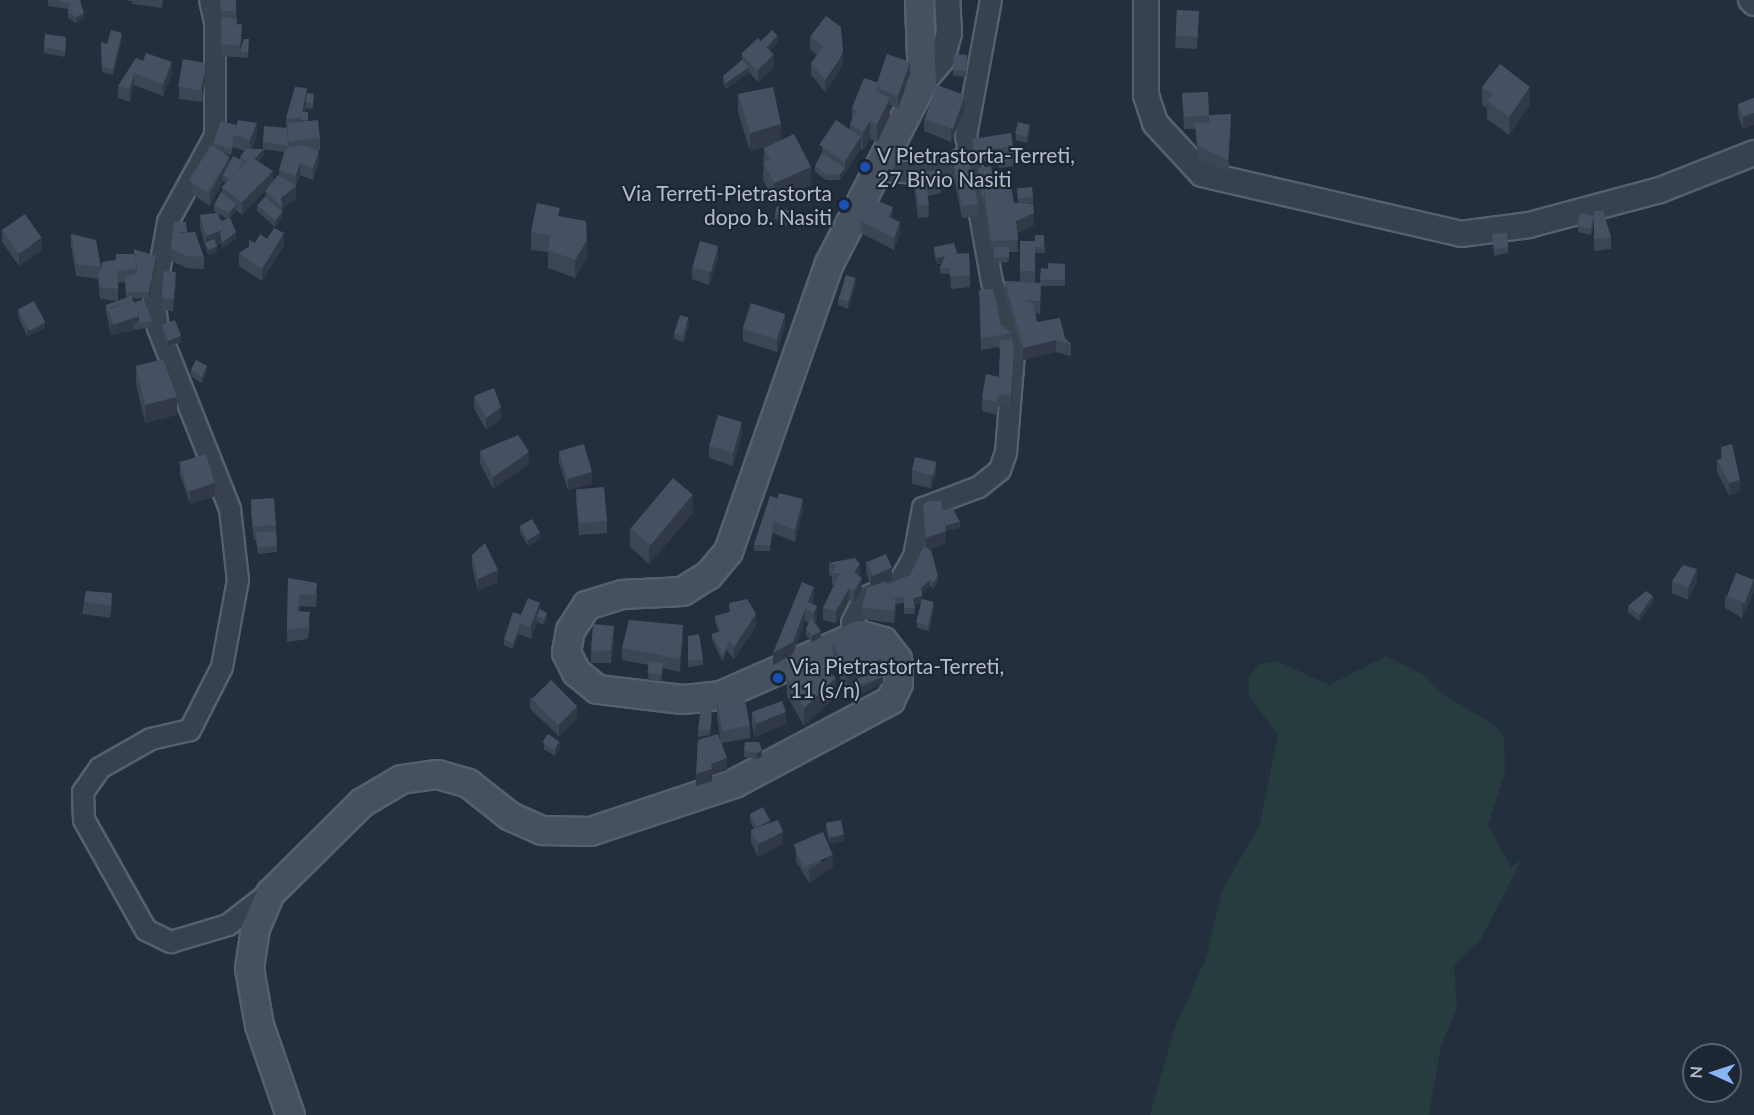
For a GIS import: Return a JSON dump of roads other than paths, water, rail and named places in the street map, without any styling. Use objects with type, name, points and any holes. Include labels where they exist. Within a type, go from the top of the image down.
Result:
[{"type":"main road","points":[[290,1115],[259,1025],[249,968],[255,927],[270,893],[362,802],[401,779],[437,774],[468,783],[510,816],[542,830],[590,831],[734,783],[890,700],[898,683],[897,659],[883,641],[854,637],[731,692],[682,699],[597,689],[576,672],[566,652],[570,630],[586,605],[622,594],[682,591],[708,575],[728,551],[829,263],[922,84],[920,0]]},
{"type":"street","points":[[210,0],[216,22],[215,136],[168,222],[154,300],[158,328],[230,509],[238,580],[222,667],[190,730],[150,739],[100,768],[83,792],[84,820],[146,930],[171,942],[228,925],[270,893]]},
{"type":"street","points":[[922,84],[942,59],[949,33],[947,0]]},
{"type":"street","points":[[854,637],[852,623],[864,598],[900,581],[914,557],[923,508],[979,487],[1000,470],[1006,453],[1015,341],[992,282],[968,154],[968,115],[991,0]]},
{"type":"street","points":[[1146,0],[1146,95],[1155,123],[1202,174],[1461,234],[1529,225],[1660,190],[1754,153]]},
{"type":"street","points":[[1749,0],[1754,5]]},
{"type":"street","points":[[877,171],[925,173],[949,168],[968,154]]},
{"type":"place","name":"V Pietrastorta-Terreti, 27 Bivio Nasiti","points":[[865,167]]},
{"type":"place","name":"Via Terreti-Pietrastorta dopo b. Nasiti","points":[[844,205]]},
{"type":"place","name":"Via Pietrastorta-Terreti, 11 (s/n)","points":[[778,678]]}]
